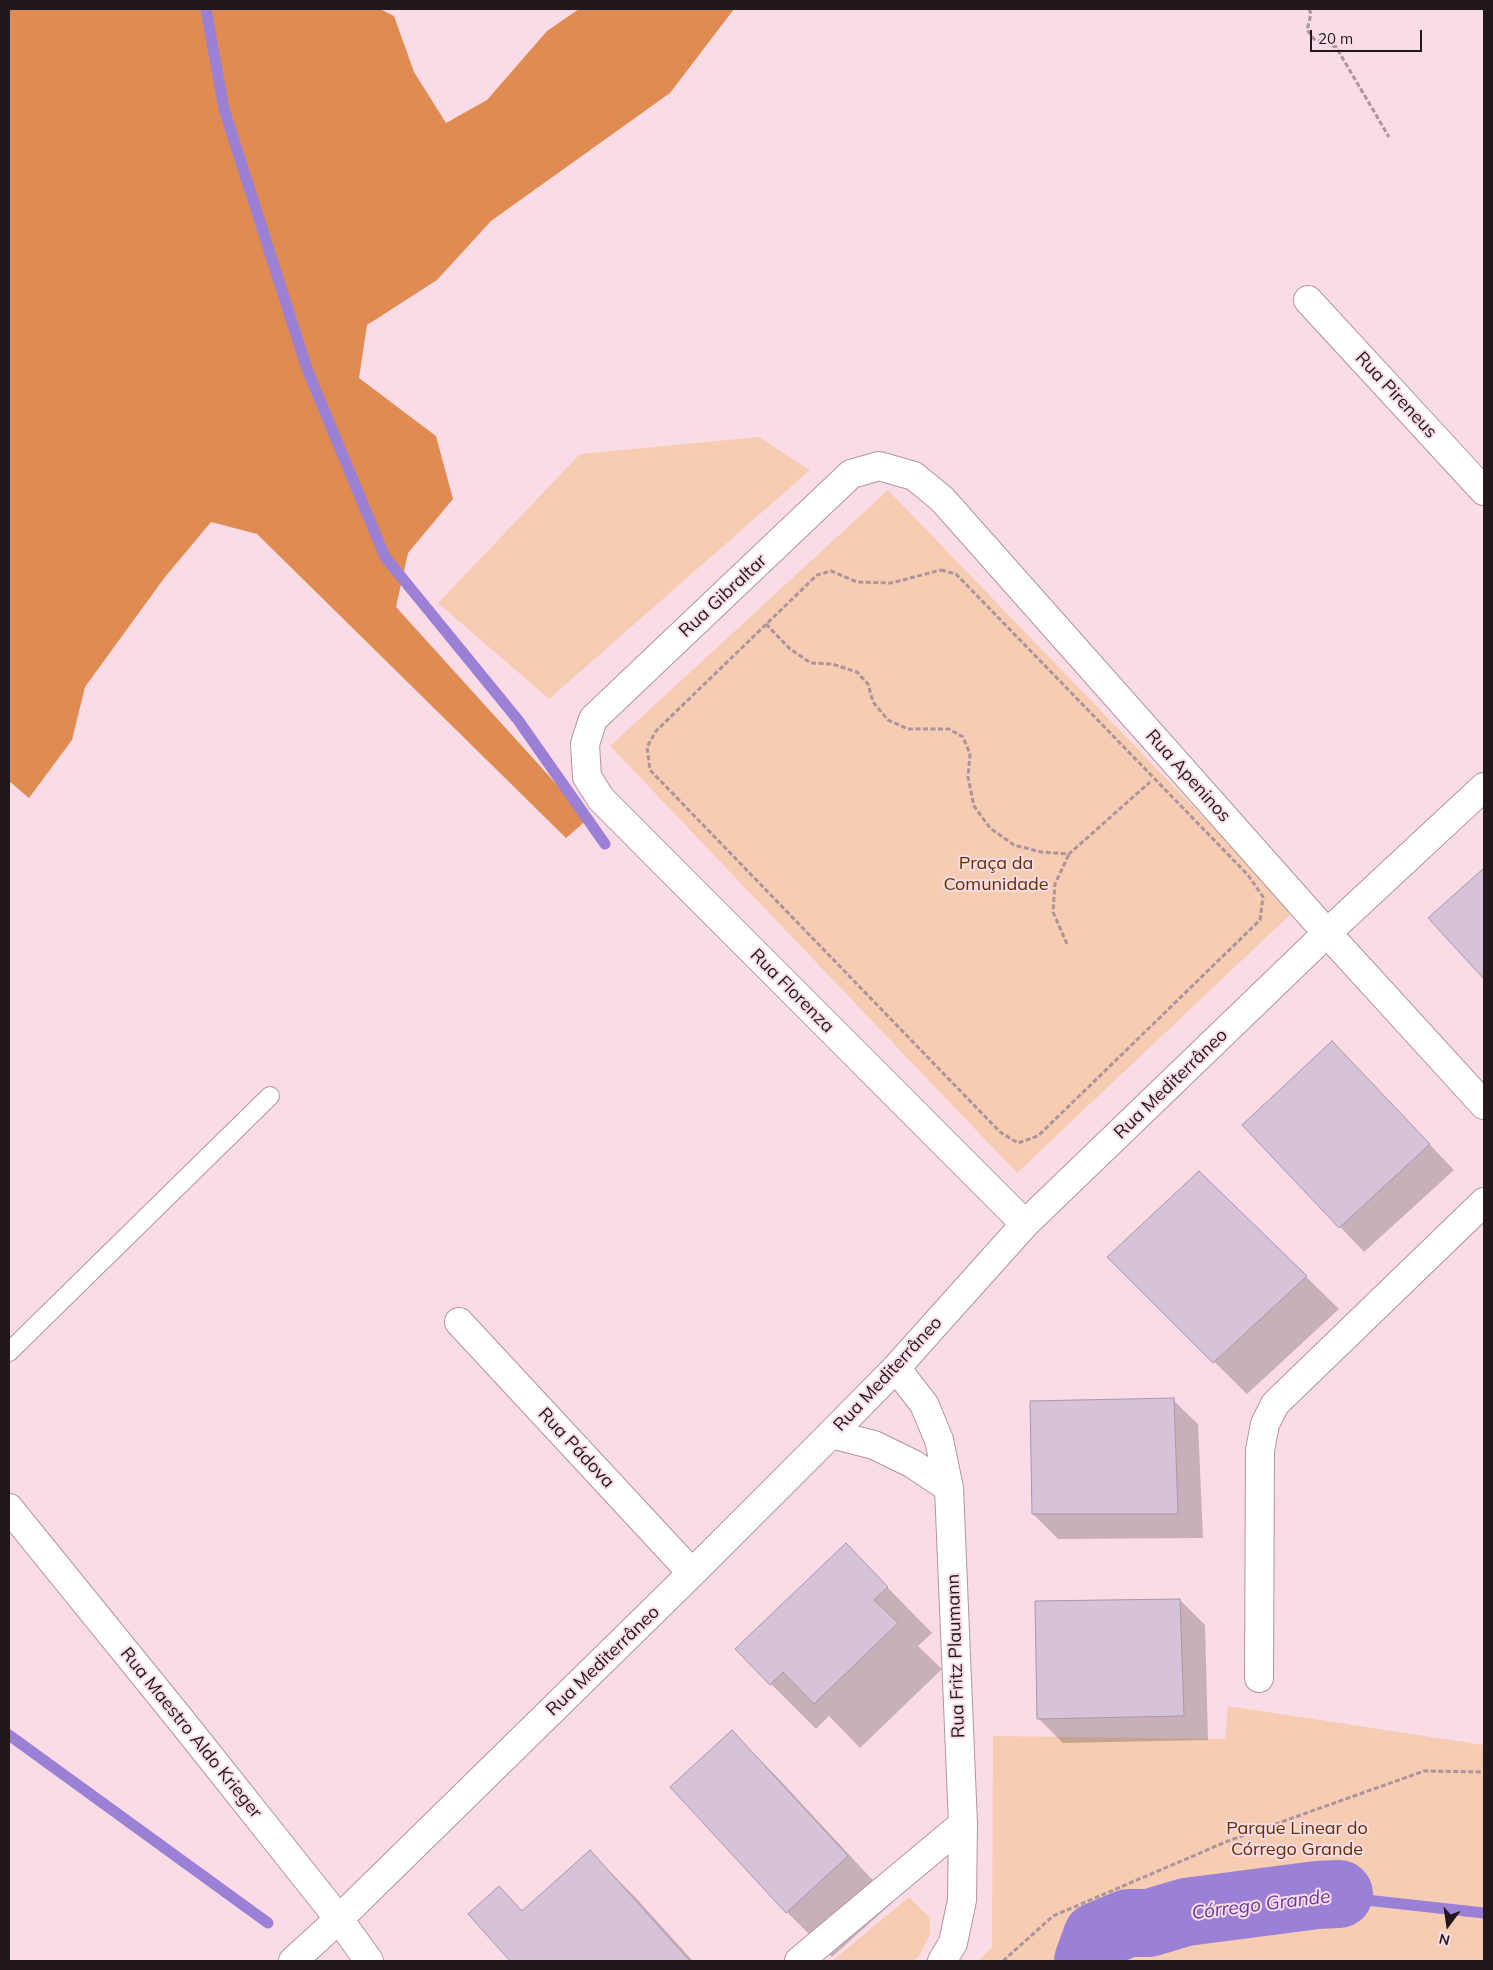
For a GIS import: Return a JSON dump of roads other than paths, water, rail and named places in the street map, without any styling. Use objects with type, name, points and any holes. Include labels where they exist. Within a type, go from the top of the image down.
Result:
[{"type":"street","name":"Rua Pireneus","points":[[1308,300],[1484,491]]},
{"type":"street","name":"Rua Gibraltar","points":[[585,744],[593,719],[851,474],[879,466]]},
{"type":"street","name":"Rua Apeninos","points":[[879,466],[914,476],[942,499],[1328,933],[1484,1105]]},
{"type":"street","name":"Rua Florenza","points":[[585,744],[587,777],[601,799],[1025,1224]]},
{"type":"street","name":"Rua Mediterrâneo","points":[[293,1961],[339,1919],[692,1574],[896,1368],[1025,1224],[1328,933],[1484,787]]},
{"type":"street","points":[[1258,1678],[1260,1450],[1265,1424],[1275,1404],[1484,1202]]},
{"type":"street","name":"Rua Pádova","points":[[459,1322],[692,1574]]},
{"type":"street","name":"Rua Fritz Plaumann","points":[[896,1368],[924,1404],[939,1440],[949,1488],[963,1824],[962,1900],[953,1943],[942,1961]]},
{"type":"street","points":[[831,1434],[874,1445],[913,1464],[949,1488]]},
{"type":"street","name":"Rua Maestro Aldo Krieger","points":[[9,1508],[339,1919],[368,1961]]},
{"type":"street","points":[[799,1961],[963,1824]]},
{"type":"lane","points":[[9,1352],[270,1096]]},
{"type":"water","points":[[1340,1882],[1339,1894],[1149,1923],[1113,1944],[1104,1961],[1090,1961],[1105,1939],[1157,1910]]},
{"type":"waterway","points":[[206,9],[224,109],[307,369],[385,557],[518,720],[605,844]]},
{"type":"waterway","points":[[9,1735],[268,1923]]},
{"type":"waterway","name":"Córrego Grande","points":[[1339,1894],[1357,1899],[1484,1913]]},
{"type":"waterway","name":"Córrego Grande","points":[[1088,1961],[1097,1936],[1128,1923],[1149,1923],[1186,1912],[1317,1895],[1339,1894]]},
{"type":"park label","name":"Praça da Comunidade","points":[[996,874]]},
{"type":"park label","name":"Parque Linear do Córrego Grande","points":[[1297,1839]]}]
